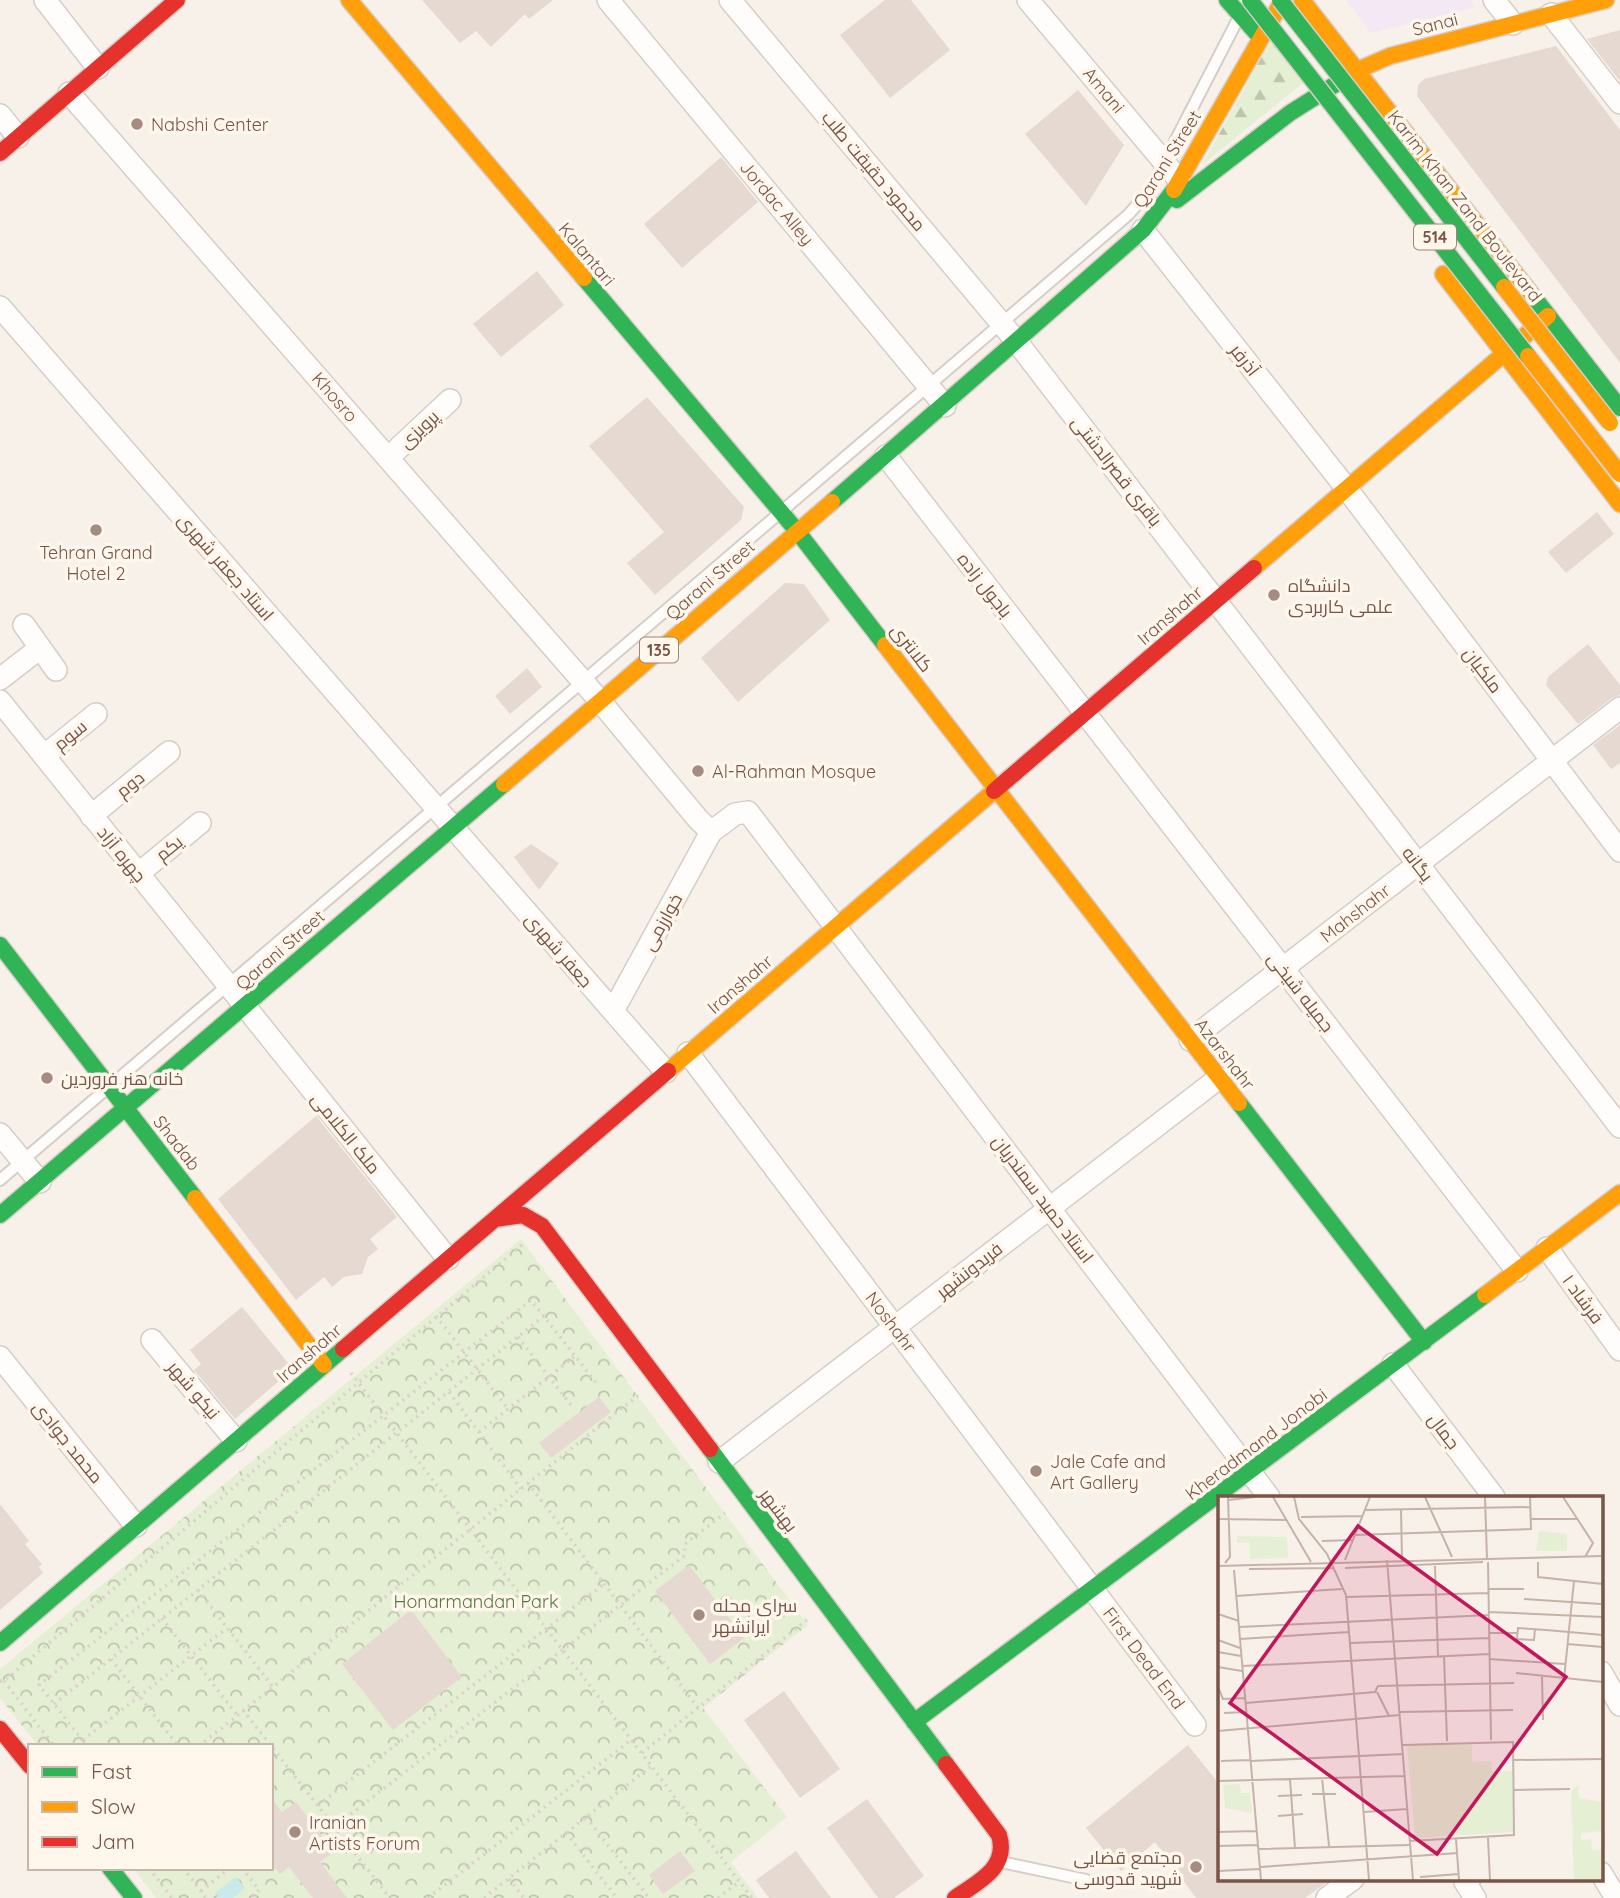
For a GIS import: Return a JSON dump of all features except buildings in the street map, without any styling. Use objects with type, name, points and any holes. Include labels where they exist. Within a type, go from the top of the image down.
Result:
[{"type":"main road","points":[[0,153],[177,0]]},
{"type":"main road","name":"Kalantari","points":[[349,0],[797,531]]},
{"type":"main road","points":[[1227,0],[1259,36]]},
{"type":"main road","points":[[1240,16],[1250,0]]},
{"type":"main road","name":"514","points":[[1250,0],[1620,474]]},
{"type":"main road","name":"Qarani Street","points":[[0,1215],[945,406],[1143,230],[1161,212],[1181,181],[1281,0]]},
{"type":"main road","name":"Karim Khan Zand Boulevard","points":[[1281,0],[1620,436]]},
{"type":"main road","name":"Karim Khan Zand Boulevard","points":[[1302,0],[1619,403]]},
{"type":"main road","name":"Sanai","points":[[1161,212],[1311,100],[1357,71],[1390,56],[1606,0]]},
{"type":"main road","points":[[1311,100],[1620,504]]},
{"type":"main road","name":"Iranshahr","points":[[0,1643],[1548,316]]},
{"type":"main road","name":"کلانتری","points":[[797,531],[996,789]]},
{"type":"main road","name":"Azarshahr","points":[[996,789],[1423,1342]]},
{"type":"main road","name":"Shadab","points":[[0,945],[126,1108],[331,1360]]},
{"type":"main road","name":"Kheradmand Jonobi","points":[[1218,1496],[1620,1193]]},
{"type":"main road","name":"بهشهر","points":[[495,1219],[523,1215],[541,1226],[999,1836],[1004,1851],[1001,1862]]},
{"type":"main road","name":"Kheradmand Jonobi","points":[[914,1722],[1218,1496]]},
{"type":"main road","points":[[0,1729],[28,1764]]},
{"type":"main road","points":[[955,1898],[1001,1862]]},
{"type":"main road","points":[[112,1870],[134,1898]]},
{"type":"street","points":[[45,0],[98,68]]},
{"type":"street","name":"Jordac Alley","points":[[608,0],[945,406]]},
{"type":"street","name":"محمود حقیقت طلب","points":[[730,0],[1017,342]]},
{"type":"street","name":"Amani","points":[[1028,0],[1181,181]]},
{"type":"street","points":[[1494,0],[1513,24]]},
{"type":"street","points":[[1551,14],[1620,103]]},
{"type":"street","name":"Khosro","points":[[69,93],[584,681],[710,832]]},
{"type":"street","points":[[0,115],[18,137]]},
{"type":"street","name":"آذرفر","points":[[1143,230],[1347,489]]},
{"type":"street","name":"استاد جعفر شهری","points":[[0,307],[452,828]]},
{"type":"street","name":"باقری قصرالدشتی","points":[[1017,342],[1217,601]]},
{"type":"street","name":"پرویزی","points":[[388,458],[450,400]]},
{"type":"street","name":"باجول زاده","points":[[886,456],[1085,713]]},
{"type":"street","name":"ملکیان","points":[[1347,489],[1620,850]]},
{"type":"street","name":"یگانه","points":[[1217,601],[1620,1127]]},
{"type":"street","points":[[23,625],[56,670]]},
{"type":"street","points":[[0,679],[40,648]]},
{"type":"street","name":"چهره آزاد","points":[[0,701],[244,1007]]},
{"type":"street","name":"Mahshahr","points":[[1190,1040],[1620,708]]},
{"type":"street","name":"جمیله شیخی","points":[[1085,713],[1517,1271]]},
{"type":"street","name":"سوم","points":[[44,756],[96,714]]},
{"type":"street","name":"دوم","points":[[92,816],[169,752]]},
{"type":"street","name":"استاد حمید سمندریان","points":[[710,832],[735,814],[748,812],[1268,1496]]},
{"type":"street","name":"یکم","points":[[138,874],[200,823]]},
{"type":"street","name":"جعفر شهری","points":[[452,828],[667,1072]]},
{"type":"street","name":"خوارزمی","points":[[613,1012],[710,832]]},
{"type":"street","name":"ملک الکلامی","points":[[244,1007],[448,1259]]},
{"type":"street","name":"Noshahr","points":[[688,1053],[1093,1591]]},
{"type":"street","name":"فریدونشهر","points":[[719,1462],[1219,1078]]},
{"type":"street","points":[[0,1134],[40,1182]]},
{"type":"street","name":"فرشاد ۱","points":[[1547,1248],[1620,1350]]},
{"type":"street","name":"نیکو شهر","points":[[152,1340],[236,1441]]},
{"type":"street","name":"محمد جوادی","points":[[0,1357],[136,1526]]},
{"type":"street","name":"جمال","points":[[1393,1364],[1493,1496]]},
{"type":"street","name":"First Dead End","points":[[1093,1591],[1195,1725]]},
{"type":"street","points":[[1602,1674],[1620,1705]]},
{"type":"street","points":[[1327,1898],[1350,1881]]},
{"type":"street","points":[[1467,1881],[1475,1898]]},
{"type":"lane","points":[[0,1180],[1128,215],[1150,190],[1240,16]]},
{"type":"lane","points":[[1001,1862],[1086,1880]]},
{"type":"path","points":[[52,1744],[2,1681],[522,1243]]},
{"type":"path","points":[[86,1744],[40,1685],[531,1300],[597,1384]]},
{"type":"path","points":[[436,1316],[508,1409]]},
{"type":"path","points":[[54,1704],[544,1316]]},
{"type":"path","points":[[518,1337],[571,1405]]},
{"type":"path","points":[[479,1432],[575,1356]]},
{"type":"path","points":[[331,1360],[358,1382],[752,1898]]},
{"type":"path","points":[[201,1744],[657,1380]]},
{"type":"path","points":[[448,1392],[522,1489]]},
{"type":"path","points":[[528,1483],[698,1708]]},
{"type":"path","points":[[334,1827],[684,1556],[685,1544],[725,1513]]},
{"type":"path","points":[[318,1805],[604,1584]]},
{"type":"path","points":[[198,1590],[273,1687]]},
{"type":"path","points":[[641,1753],[826,1605]]},
{"type":"path","points":[[162,1618],[237,1715]]},
{"type":"path","points":[[83,1740],[227,1628]]},
{"type":"path","points":[[111,1659],[176,1744]]},
{"type":"path","points":[[243,1710],[270,1744]]},
{"type":"path","points":[[429,1898],[631,1740]]},
{"type":"path","points":[[273,1748],[390,1898]]},
{"type":"path","points":[[484,1898],[651,1766]]},
{"type":"path","points":[[586,1817],[649,1898]]},
{"type":"path","points":[[566,1833],[617,1898]]},
{"type":"path","points":[[151,1870],[172,1898]]},
{"type":"path","points":[[185,1870],[206,1898]]},
{"type":"path","points":[[201,1891],[227,1870]]},
{"type":"path","points":[[244,1870],[259,1890],[249,1898]]},
{"type":"path","points":[[509,1879],[524,1898]]},
{"type":"path","points":[[718,1898],[739,1882]]},
{"type":"shaded area","points":[[1346,0],[1470,0],[1475,7],[1371,33]]},
{"type":"green space","points":[[1271,40],[1304,82],[1202,165]]},
{"type":"green space","name":"Honarmandan Park","points":[[521,1239],[808,1625],[703,1708],[787,1817],[731,1862],[758,1898],[156,1898],[135,1870],[273,1870],[273,1744],[36,1744],[0,1698],[0,1669]]},
{"type":"water","points":[[236,1877],[245,1888],[233,1898],[219,1898],[215,1893]]},
{"type":"traffic: fast","points":[[1227,0],[1259,36]]},
{"type":"traffic: fast","points":[[1250,0],[1528,356]]},
{"type":"traffic: fast","points":[[1280,0],[1504,287]]},
{"type":"traffic: fast","points":[[1177,200],[1290,113],[1358,70]]},
{"type":"traffic: fast","points":[[832,502],[1143,230],[1174,190]]},
{"type":"traffic: fast","points":[[584,278],[797,531],[885,645]]},
{"type":"traffic: fast","points":[[1529,291],[1620,408]]},
{"type":"traffic: fast","points":[[0,1215],[504,784]]},
{"type":"traffic: fast","points":[[0,945],[195,1198]]},
{"type":"traffic: fast","points":[[1239,1103],[1424,1342]]},
{"type":"traffic: fast","points":[[914,1722],[1485,1295]]},
{"type":"traffic: fast","points":[[0,1643],[343,1349]]},
{"type":"traffic: fast","points":[[710,1449],[946,1764]]},
{"type":"traffic: fast","points":[[112,1870],[134,1898]]},
{"type":"traffic: slow","points":[[349,0],[584,278]]},
{"type":"traffic: slow","points":[[1174,190],[1283,0]]},
{"type":"traffic: slow","points":[[1302,0],[1529,291]]},
{"type":"traffic: slow","points":[[1358,70],[1390,56],[1606,0]]},
{"type":"traffic: slow","points":[[1443,274],[1620,504]]},
{"type":"traffic: slow","points":[[1504,287],[1610,423]]},
{"type":"traffic: slow","points":[[1254,568],[1548,316]]},
{"type":"traffic: slow","points":[[1528,356],[1620,474]]},
{"type":"traffic: slow","points":[[504,784],[832,502]]},
{"type":"traffic: slow","points":[[885,645],[1239,1103]]},
{"type":"traffic: slow","points":[[668,1071],[994,791]]},
{"type":"traffic: slow","points":[[1485,1295],[1620,1193]]},
{"type":"traffic: slow","points":[[195,1198],[324,1365]]},
{"type":"traffic: jam","points":[[0,153],[177,0]]},
{"type":"traffic: jam","points":[[994,791],[1254,568]]},
{"type":"traffic: jam","points":[[343,1349],[668,1071]]},
{"type":"traffic: jam","points":[[495,1219],[523,1215],[542,1226],[710,1449]]},
{"type":"traffic: jam","points":[[0,1729],[28,1764]]},
{"type":"traffic: jam","points":[[946,1764],[999,1835],[1001,1847],[1000,1857],[989,1873],[955,1898]]},
{"type":"place","name":"Nabshi Center","points":[[137,124]]},
{"type":"place","name":"Tehran Grand Hotel 2","points":[[96,530]]},
{"type":"place","name":"دانشگاه علمی کاربردی","points":[[1274,595]]},
{"type":"place","name":"Al-Rahman Mosque","points":[[698,771]]},
{"type":"place","name":"خانه هنر فروردین","points":[[47,1078]]},
{"type":"place","name":"Jale Cafe and Art Gallery","points":[[1036,1471]]},
{"type":"place","name":"سرای محله ایرانشهر","points":[[699,1615]]},
{"type":"place","name":"Iranian Artists Forum","points":[[295,1832]]},
{"type":"place","name":"مجتمع قضایی شهید قدوسی","points":[[1196,1867]]}]
